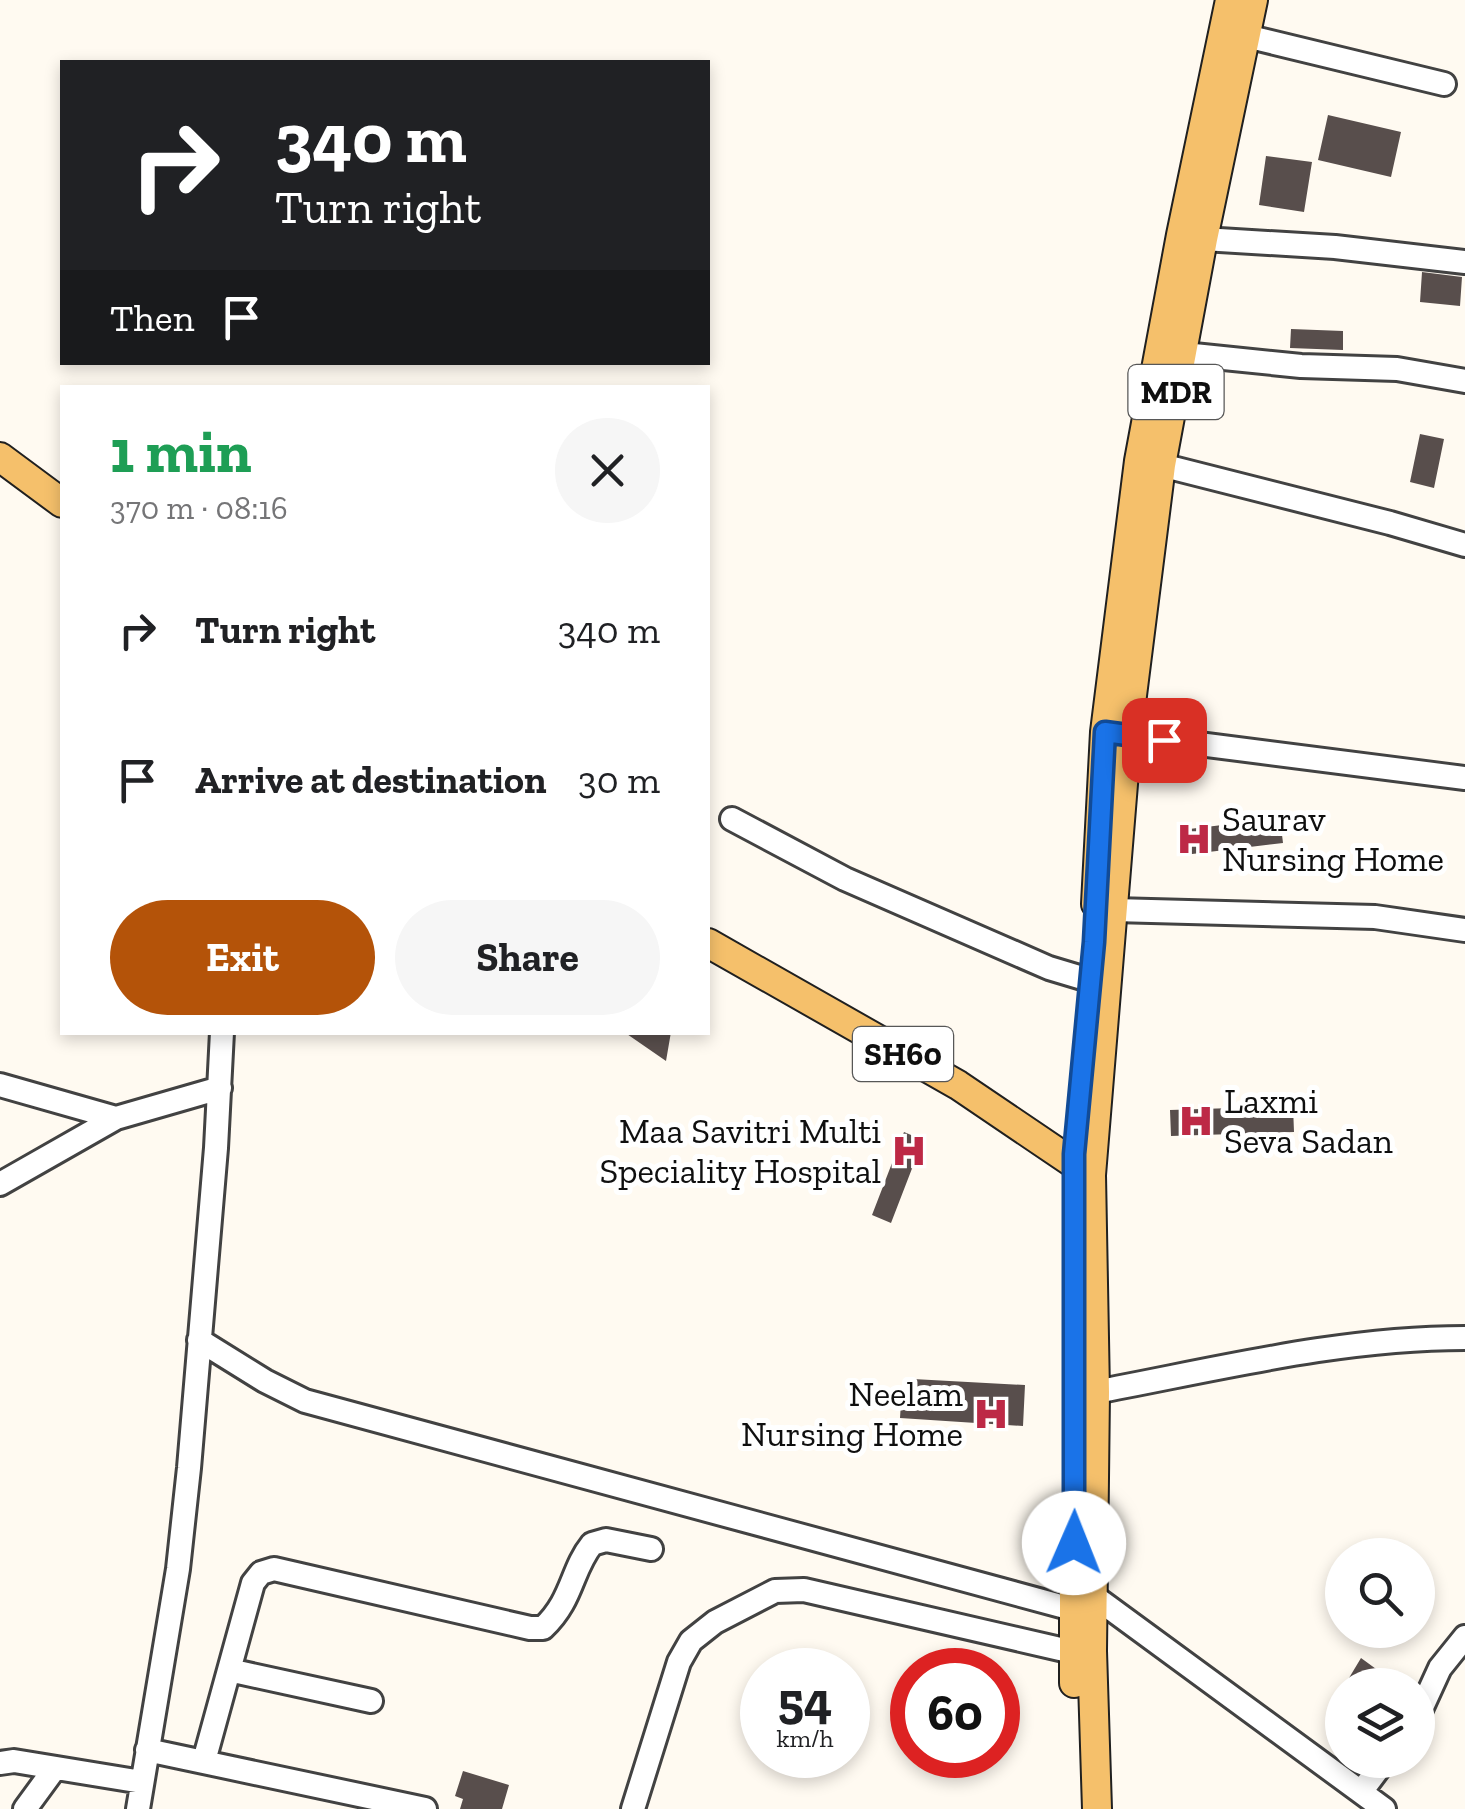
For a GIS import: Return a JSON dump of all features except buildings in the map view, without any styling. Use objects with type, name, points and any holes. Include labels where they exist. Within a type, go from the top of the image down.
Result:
[{"type":"main road","name":"MDR","points":[[1098,1809],[1080,1595],[1083,1170],[1089,980],[1109,830],[1139,462],[1230,0]]},
{"type":"main road","name":"MDR","points":[[1116,733],[1203,240],[1253,0]]},
{"type":"main road","points":[[0,458],[60,502]]},
{"type":"main road","name":"MDR","points":[[1078,1809],[1073,1652],[1095,1392],[1083,1170],[1114,910],[1109,830]]},
{"type":"main road","name":"SH60","points":[[710,945],[958,1085],[1083,1170]]},
{"type":"street","points":[[1246,36],[1444,84]]},
{"type":"street","points":[[1203,240],[1335,247],[1465,262]]},
{"type":"street","points":[[1184,354],[1301,366],[1396,369],[1465,381]]},
{"type":"street","points":[[1162,465],[1465,545]]},
{"type":"street","points":[[1116,733],[1465,778]]},
{"type":"street","points":[[732,819],[846,879],[1049,968],[1089,980]]},
{"type":"street","points":[[1114,910],[1375,917],[1465,930]]},
{"type":"street","points":[[138,1809],[178,1569],[222,1035]]},
{"type":"street","points":[[0,1085],[116,1118]]},
{"type":"street","points":[[0,1184],[116,1118],[220,1088]]},
{"type":"street","points":[[1095,1392],[1344,1344],[1465,1338]]},
{"type":"street","points":[[199,1340],[264,1381],[305,1401],[1080,1595],[1384,1809]]},
{"type":"street","points":[[204,1761],[253,1583],[261,1572],[274,1569],[543,1628],[573,1587],[592,1544],[606,1540],[651,1549]]},
{"type":"street","points":[[633,1809],[679,1662],[692,1641],[715,1622],[775,1591],[804,1590],[846,1598],[1073,1652]]},
{"type":"street","points":[[1435,1679],[1465,1638]]},
{"type":"street","points":[[229,1670],[371,1701]]},
{"type":"street","points":[[147,1750],[425,1809]]},
{"type":"street","points":[[0,1763],[14,1761],[142,1782]]},
{"type":"street","points":[[25,1809],[55,1768]]},
{"type":"street","points":[[1361,1792],[1371,1778]]},
{"type":"place","name":"Saurav Nursing Home","points":[[1194,839]]},
{"type":"place","name":"Laxmi Seva Sadan","points":[[1196,1121]]},
{"type":"place","name":"Maa Savitri Multi Speciality Hospital","points":[[909,1151]]},
{"type":"place","name":"Neelam Nursing Home","points":[[991,1414]]},
{"type":"route","points":[[1074,1543],[1074,1154],[1094,942],[1105,732],[1164,740]]}]
